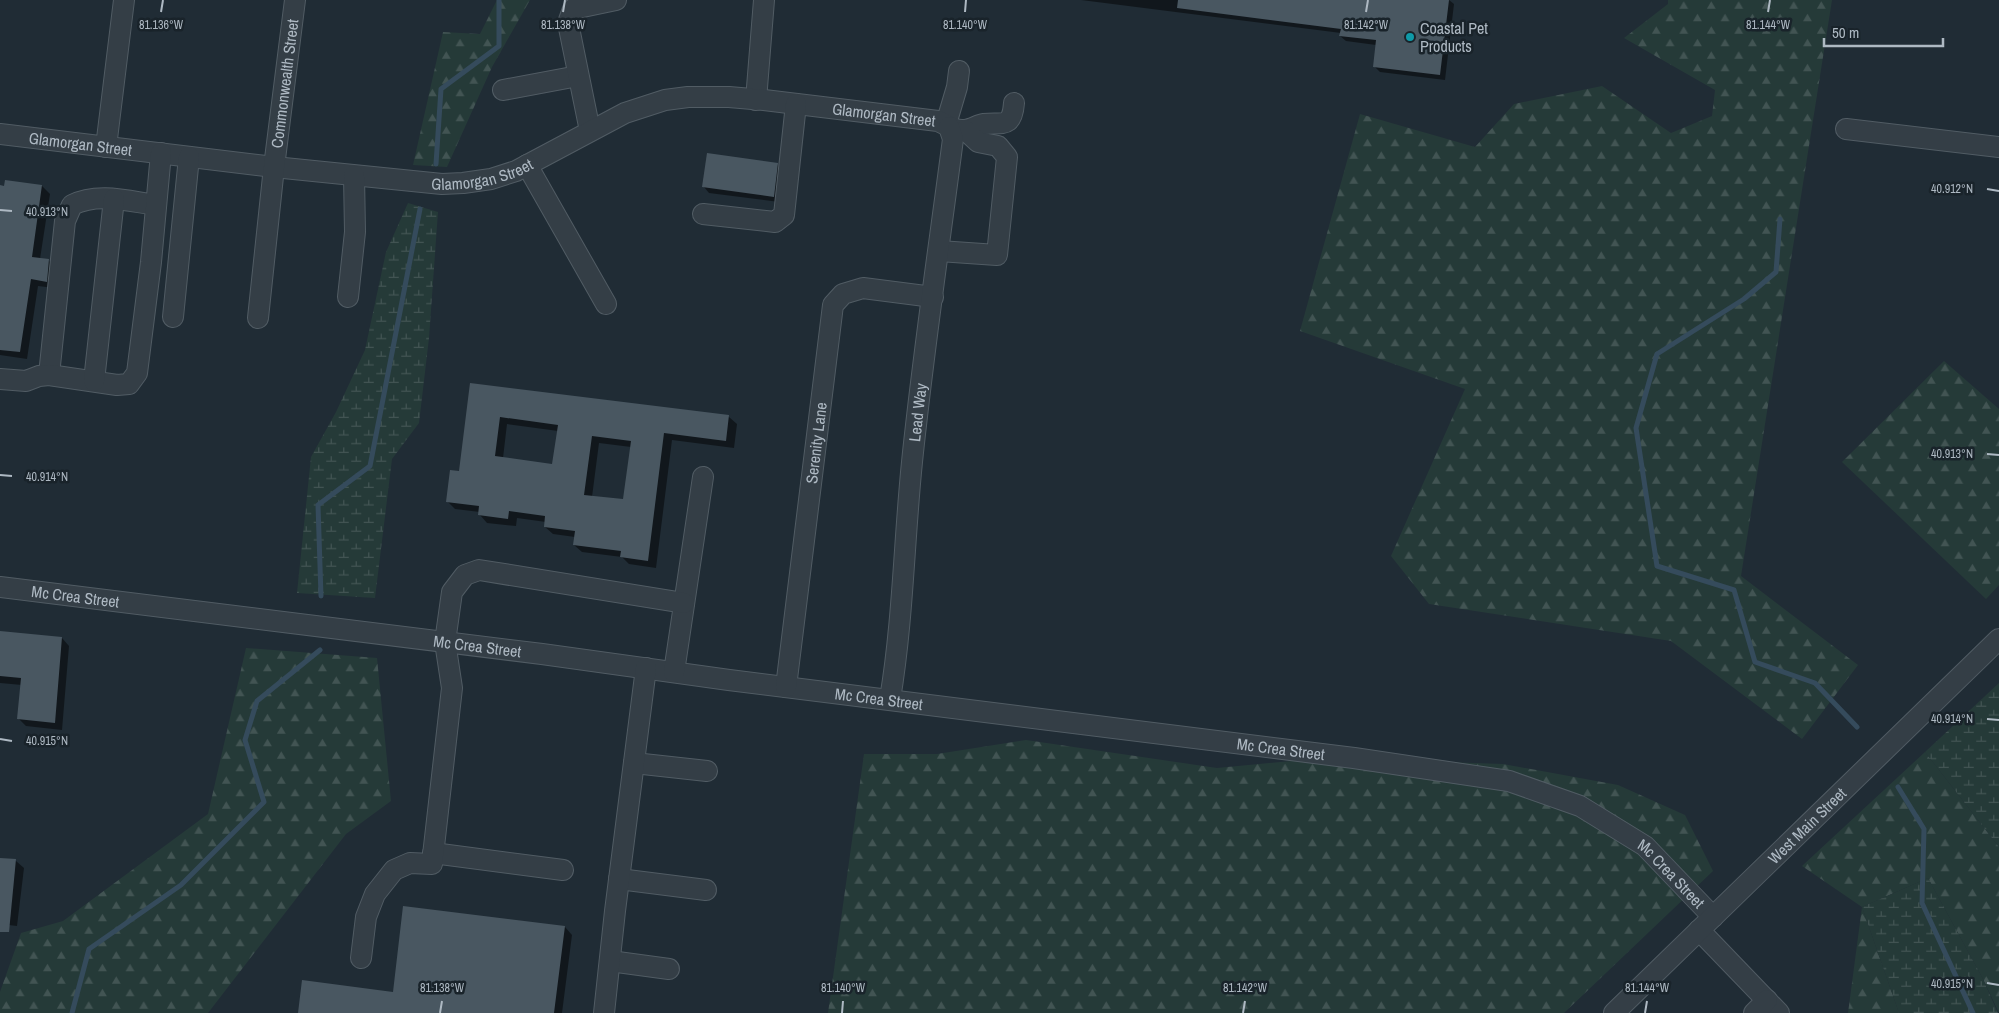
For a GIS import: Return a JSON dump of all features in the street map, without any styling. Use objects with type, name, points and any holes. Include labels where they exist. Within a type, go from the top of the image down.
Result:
[{"type":"street","name":"Commonwealth Street","points":[[258,318],[274,167],[295,0]]},
{"type":"street","points":[[590,131],[568,23],[572,9],[616,0]]},
{"type":"street","points":[[756,100],[764,0]]},
{"type":"street","points":[[106,147],[118,3]]},
{"type":"street","points":[[953,127],[959,71]]},
{"type":"street","points":[[502,90],[578,76]]},
{"type":"street","name":"Glamorgan Street","points":[[0,134],[427,184],[463,183],[491,179],[527,165],[625,113],[665,100],[705,96],[756,100],[938,121],[953,127]]},
{"type":"street","points":[[953,127],[984,124],[994,126],[1004,123],[1013,115],[1014,103]]},
{"type":"street","points":[[703,214],[775,222],[784,215],[796,104]]},
{"type":"street","points":[[939,251],[997,255],[1007,158],[998,146],[978,142],[953,127]]},
{"type":"street","name":"Lead Way","points":[[890,699],[902,611],[912,459],[953,127]]},
{"type":"street","points":[[1846,130],[1999,147]]},
{"type":"street","points":[[0,379],[26,382],[39,376],[49,375],[117,385],[129,384],[137,373],[151,262],[160,153]]},
{"type":"street","points":[[173,317],[189,157]]},
{"type":"street","points":[[527,165],[606,304]]},
{"type":"street","points":[[348,297],[355,232],[354,176]]},
{"type":"street","points":[[49,375],[65,220],[72,205],[84,199],[114,199],[156,205]]},
{"type":"street","points":[[94,381],[114,199]]},
{"type":"street","name":"Serenity Lane","points":[[786,687],[833,305],[843,294],[863,288],[933,297]]},
{"type":"street","points":[[674,672],[703,477]]},
{"type":"street","points":[[361,958],[366,918],[375,894],[394,870],[410,863],[432,864],[452,688],[445,642],[452,592],[465,575],[478,570],[684,603]]},
{"type":"street","name":"Mc Crea Street","points":[[0,587],[1354,758],[1509,781],[1580,806],[1645,846],[1706,924],[1767,1009]]},
{"type":"street","name":"West Main Street","points":[[1614,1013],[1999,639]]},
{"type":"street","points":[[604,1013],[646,668]]},
{"type":"street","points":[[634,763],[707,771]]},
{"type":"street","points":[[433,853],[563,870]]},
{"type":"street","points":[[619,879],[706,890]]},
{"type":"street","points":[[610,961],[669,969]]},
{"type":"green space","points":[[497,0],[530,0],[492,67],[447,167],[413,165],[443,32],[480,34]]},
{"type":"green space","points":[[1668,0],[1832,0],[1741,576],[1858,665],[1802,739],[1671,641],[1429,604],[1391,556],[1465,389],[1300,331],[1360,114],[1475,147],[1514,104],[1602,86],[1671,133],[1712,116],[1715,90],[1624,38],[1668,4]]},
{"type":"green space","points":[[408,203],[438,212],[429,338],[419,423],[392,459],[375,598],[297,593],[311,457],[336,412],[365,350],[386,252]]},
{"type":"green space","points":[[1944,361],[1999,409],[1999,585],[1986,599],[1842,462]]},
{"type":"green space","points":[[246,648],[377,658],[391,801],[346,834],[208,1013],[0,1013],[0,992],[21,933],[63,921],[208,814]]},
{"type":"green space","points":[[1999,683],[1999,847],[1925,752]]},
{"type":"green space","points":[[1026,740],[1217,768],[1323,758],[1503,764],[1618,785],[1685,815],[1713,871],[1564,1013],[828,1013],[864,754],[937,754]]},
{"type":"green space","points":[[1925,752],[1999,847],[1999,1013],[1983,979],[1928,878],[1862,907],[1802,866]]},
{"type":"green space","points":[[1928,878],[1983,979],[1998,1013],[1899,1013],[1862,907]]},
{"type":"green space","points":[[1862,907],[1899,1013],[1848,1013]]},
{"type":"building","name":"Coastal Pet Products","points":[[1178,0],[1449,0],[1440,75],[1373,67],[1376,40],[1339,36],[1341,29],[1177,8]]},
{"type":"building","points":[[707,153],[778,163],[774,197],[702,187]]},
{"type":"building","points":[[5,180],[42,185],[32,257],[49,259],[47,282],[31,279],[20,352],[0,350],[0,185],[4,186]]},
{"type":"building","points":[[470,383],[729,415],[726,441],[664,433],[648,561],[620,557],[621,551],[573,545],[575,531],[544,527],[545,516],[509,511],[508,519],[478,515],[479,506],[446,502],[450,470],[459,471]],"holes":[[[500,417],[558,425],[552,464],[495,456]],[[592,436],[631,441],[623,499],[584,495]]]},
{"type":"building","points":[[0,631],[62,637],[55,723],[17,719],[21,678],[0,676]]},
{"type":"building","points":[[0,858],[16,859],[9,932],[0,932]]},
{"type":"building","points":[[403,906],[565,926],[554,1013],[298,1013],[302,980],[393,992]]},
{"type":"waterway","points":[[436,164],[441,89],[499,46],[499,0]]},
{"type":"waterway","points":[[321,596],[318,505],[370,466],[420,209]]},
{"type":"waterway","points":[[1780,219],[1776,272],[1744,299],[1657,354],[1636,428],[1657,566],[1734,590],[1755,662],[1815,683],[1857,727]]},
{"type":"waterway","points":[[72,1013],[89,949],[181,885],[264,802],[245,740],[257,701],[320,650]]},
{"type":"waterway","points":[[1898,787],[1924,829],[1922,903],[1973,1013]]},
{"type":"place","name":"Coastal Pet Products","points":[[1410,37]]}]
